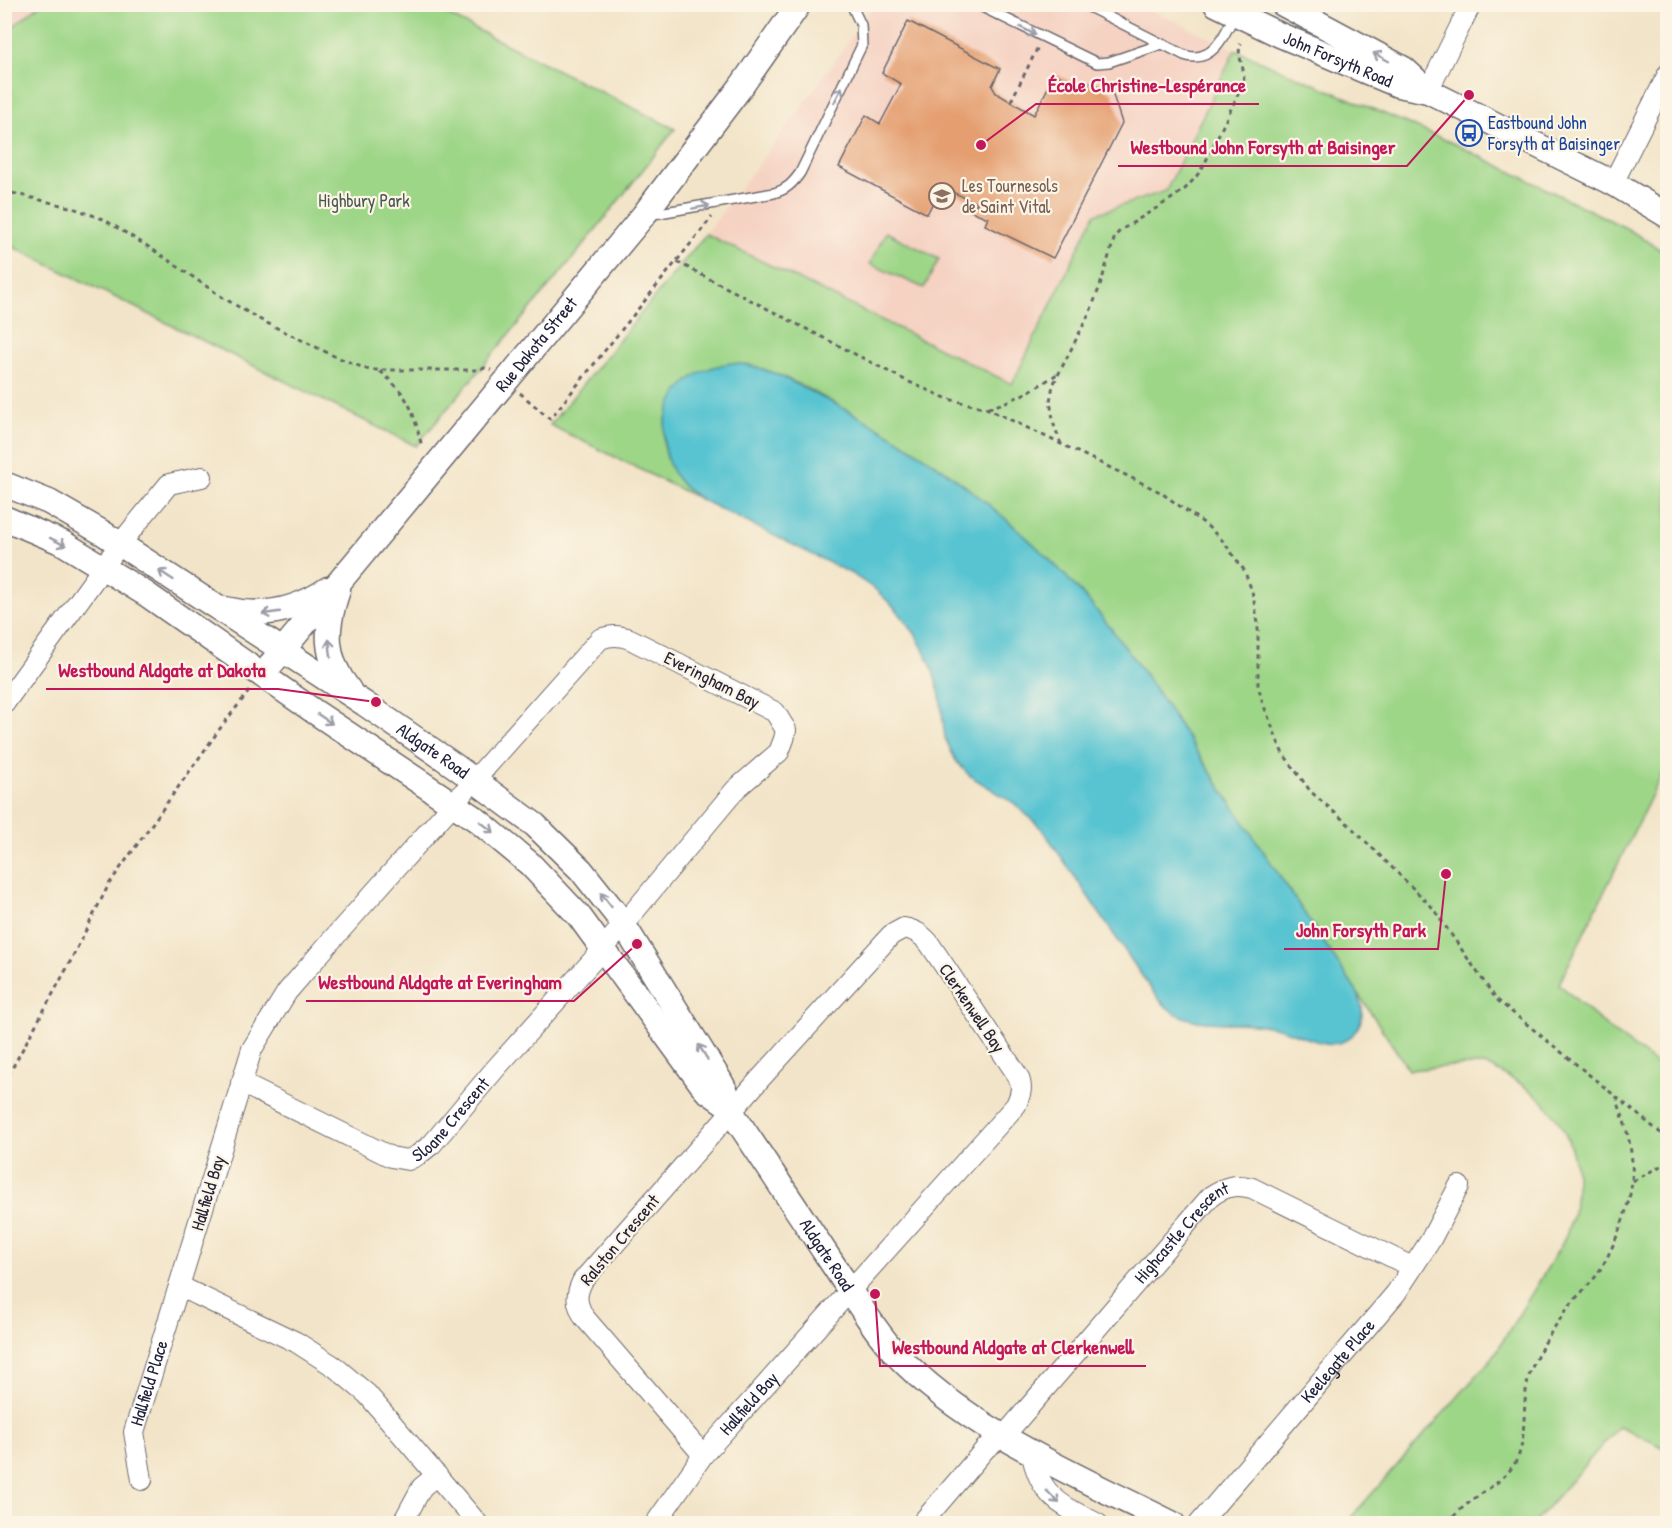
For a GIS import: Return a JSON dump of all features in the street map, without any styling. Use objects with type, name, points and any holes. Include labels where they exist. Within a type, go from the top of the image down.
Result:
[{"type":"street","name":"Rue Dakota Street","points":[[262,675],[643,216],[799,4]]},
{"type":"street","name":"John Forsyth Road","points":[[1283,4],[1404,69],[1428,91]]},
{"type":"street","points":[[1428,91],[1471,4]]},
{"type":"street","name":"John Forsyth Road","points":[[1230,8],[1398,85],[1428,91],[1613,183],[1668,216]]},
{"type":"street","points":[[1613,183],[1667,77]]},
{"type":"street","points":[[4,704],[111,556],[169,484],[202,477]]},
{"type":"street","name":"Aldgate Road","points":[[4,484],[49,502],[80,518],[111,556],[147,594],[262,675],[464,791],[536,825],[596,887],[614,937],[706,1090],[729,1108],[894,1352],[924,1381],[966,1413],[1063,1469],[1173,1524]]},
{"type":"street","name":"Aldgate Road","points":[[4,518],[63,543],[111,556],[215,606],[356,699],[464,791],[506,841],[579,916],[614,937],[723,1085],[729,1108]]},
{"type":"street","points":[[215,606],[243,614],[280,612],[308,600],[342,579]]},
{"type":"street","points":[[342,579],[331,610],[329,644],[332,663],[356,699]]},
{"type":"street","name":"Everingham Bay","points":[[464,791],[594,645],[610,636],[630,639],[774,712],[786,730],[779,752],[736,789],[614,937]]},
{"type":"street","name":"Hallfield Bay","points":[[179,1286],[252,1048],[287,992],[464,791]]},
{"type":"street","name":"Clerkenwell Bay","points":[[729,1108],[891,934],[904,928],[912,929],[929,943],[1018,1076],[1022,1086],[1020,1096],[1016,1105],[850,1290]]},
{"type":"street","name":"Sloane Crescent","points":[[241,1083],[391,1157],[408,1160],[432,1144],[496,1068],[614,937]]},
{"type":"street","name":"Ralston Crescent","points":[[703,1455],[584,1317],[577,1305],[576,1292],[583,1280],[729,1108]]},
{"type":"street","name":"Highcastle Crescent","points":[[921,1524],[986,1448],[1004,1436],[1211,1196],[1227,1186],[1238,1184],[1264,1193],[1412,1267]]},
{"type":"street","name":"Keelegate Place","points":[[1199,1524],[1388,1304],[1430,1241],[1459,1186]]},
{"type":"street","points":[[179,1286],[296,1342],[335,1366],[367,1394],[478,1524]]},
{"type":"street","name":"Hallfield Place","points":[[142,1480],[134,1432],[179,1286]]},
{"type":"street","name":"Hallfield Bay","points":[[655,1524],[703,1455],[850,1290]]},
{"type":"street","points":[[1031,1451],[1035,1470],[1049,1495],[1063,1506],[1098,1524]]},
{"type":"street","points":[[402,1524],[422,1487],[437,1475]]},
{"type":"lane","points":[[643,216],[774,193],[782,191],[795,180],[862,45],[861,26],[851,4]]},
{"type":"lane","points":[[976,4],[1097,63],[1109,62],[1161,44]]},
{"type":"lane","points":[[1083,4],[1189,56],[1205,54],[1219,44],[1230,8]]},
{"type":"path","points":[[1011,102],[1042,38]]},
{"type":"path","points":[[1061,444],[1054,425],[1050,401],[1053,385],[1101,286],[1115,236],[1185,189],[1204,165],[1243,84],[1245,72],[1239,48],[1241,43]]},
{"type":"path","points":[[4,191],[73,208],[103,219],[222,297],[283,332],[343,360],[369,370],[437,371],[485,368],[499,374],[550,419],[712,217]]},
{"type":"path","points":[[677,262],[907,381],[948,399],[987,408],[1160,492],[1188,510],[1223,541],[1244,570],[1252,591],[1258,623],[1258,685],[1282,752],[1320,801],[1348,824],[1432,907],[1496,999],[1668,1139]]},
{"type":"path","points":[[378,370],[402,392],[411,405],[423,447]]},
{"type":"path","points":[[987,408],[1003,404],[1024,394],[1059,373]]},
{"type":"path","points":[[4,1083],[67,968],[109,884],[224,723],[262,675]]},
{"type":"path","points":[[1448,1524],[1455,1513],[1507,1473],[1516,1462],[1520,1450],[1525,1393],[1530,1372],[1551,1332],[1572,1302],[1594,1279],[1616,1238],[1633,1181],[1629,1135],[1616,1098]]},
{"type":"path","points":[[1633,1181],[1668,1162]]},
{"type":"shaded area","points":[[5,5],[41,5],[5,33]]},
{"type":"shaded area","name":"Les Tournesols de Saint Vital","points":[[874,5],[1142,5],[1235,50],[1166,191],[1095,215],[1012,384],[706,234],[802,107]]},
{"type":"green space","name":"Highbury Park","points":[[41,4],[428,5],[675,129],[578,252],[416,446],[5,243],[5,33]]},
{"type":"green space","points":[[1235,50],[1455,144],[1628,229],[1667,254],[1667,764],[1559,984],[1608,1028],[1667,1072],[1667,1449],[1619,1426],[1534,1523],[1346,1523],[1493,1357],[1562,1244],[1576,1195],[1576,1171],[1571,1148],[1562,1127],[1548,1107],[1530,1090],[1487,1066],[1461,1065],[1409,1070],[1153,686],[1102,618],[1059,569],[1005,519],[916,453],[814,392],[774,373],[746,364],[673,400],[665,422],[664,446],[684,487],[704,501],[550,425],[706,234],[1012,384],[1095,214],[1166,191]]},
{"type":"green space","points":[[886,232],[939,259],[924,288],[870,264]]},
{"type":"water","points":[[730,363],[754,366],[787,379],[856,415],[927,458],[994,509],[1025,536],[1084,596],[1153,686],[1357,992],[1362,1014],[1360,1023],[1352,1036],[1345,1041],[1328,1044],[1270,1026],[1192,1020],[1169,1009],[1153,992],[1043,830],[1014,803],[970,776],[956,761],[945,738],[940,695],[931,665],[916,635],[896,609],[876,590],[852,574],[704,501],[682,485],[669,464],[665,451],[665,422],[669,409],[685,384],[696,375]]},
{"type":"building","points":[[908,21],[1000,69],[992,86],[996,93],[1034,115],[1055,74],[1085,89],[1089,82],[1112,92],[1122,123],[1053,258],[985,225],[988,218],[971,211],[977,203],[941,187],[927,214],[839,167],[866,115],[880,124],[901,84],[882,73]]},
{"type":"place","name":"Westbound John Forsyth at Baisinger","points":[[1469,95]]},
{"type":"place","name":"Eastbound John Forsyth at Baisinger","points":[[1469,133]]},
{"type":"place","name":"École Christine-Lespérance","points":[[981,145]]},
{"type":"place","name":"Les Tournesols de Saint Vital","points":[[942,196]]},
{"type":"place","name":"Westbound Aldgate at Dakota","points":[[376,702]]},
{"type":"place","name":"John Forsyth Park","points":[[1446,874]]},
{"type":"place","name":"Westbound Aldgate at Everingham","points":[[637,944]]},
{"type":"place","name":"Westbound Aldgate at Clerkenwell","points":[[875,1294]]}]
